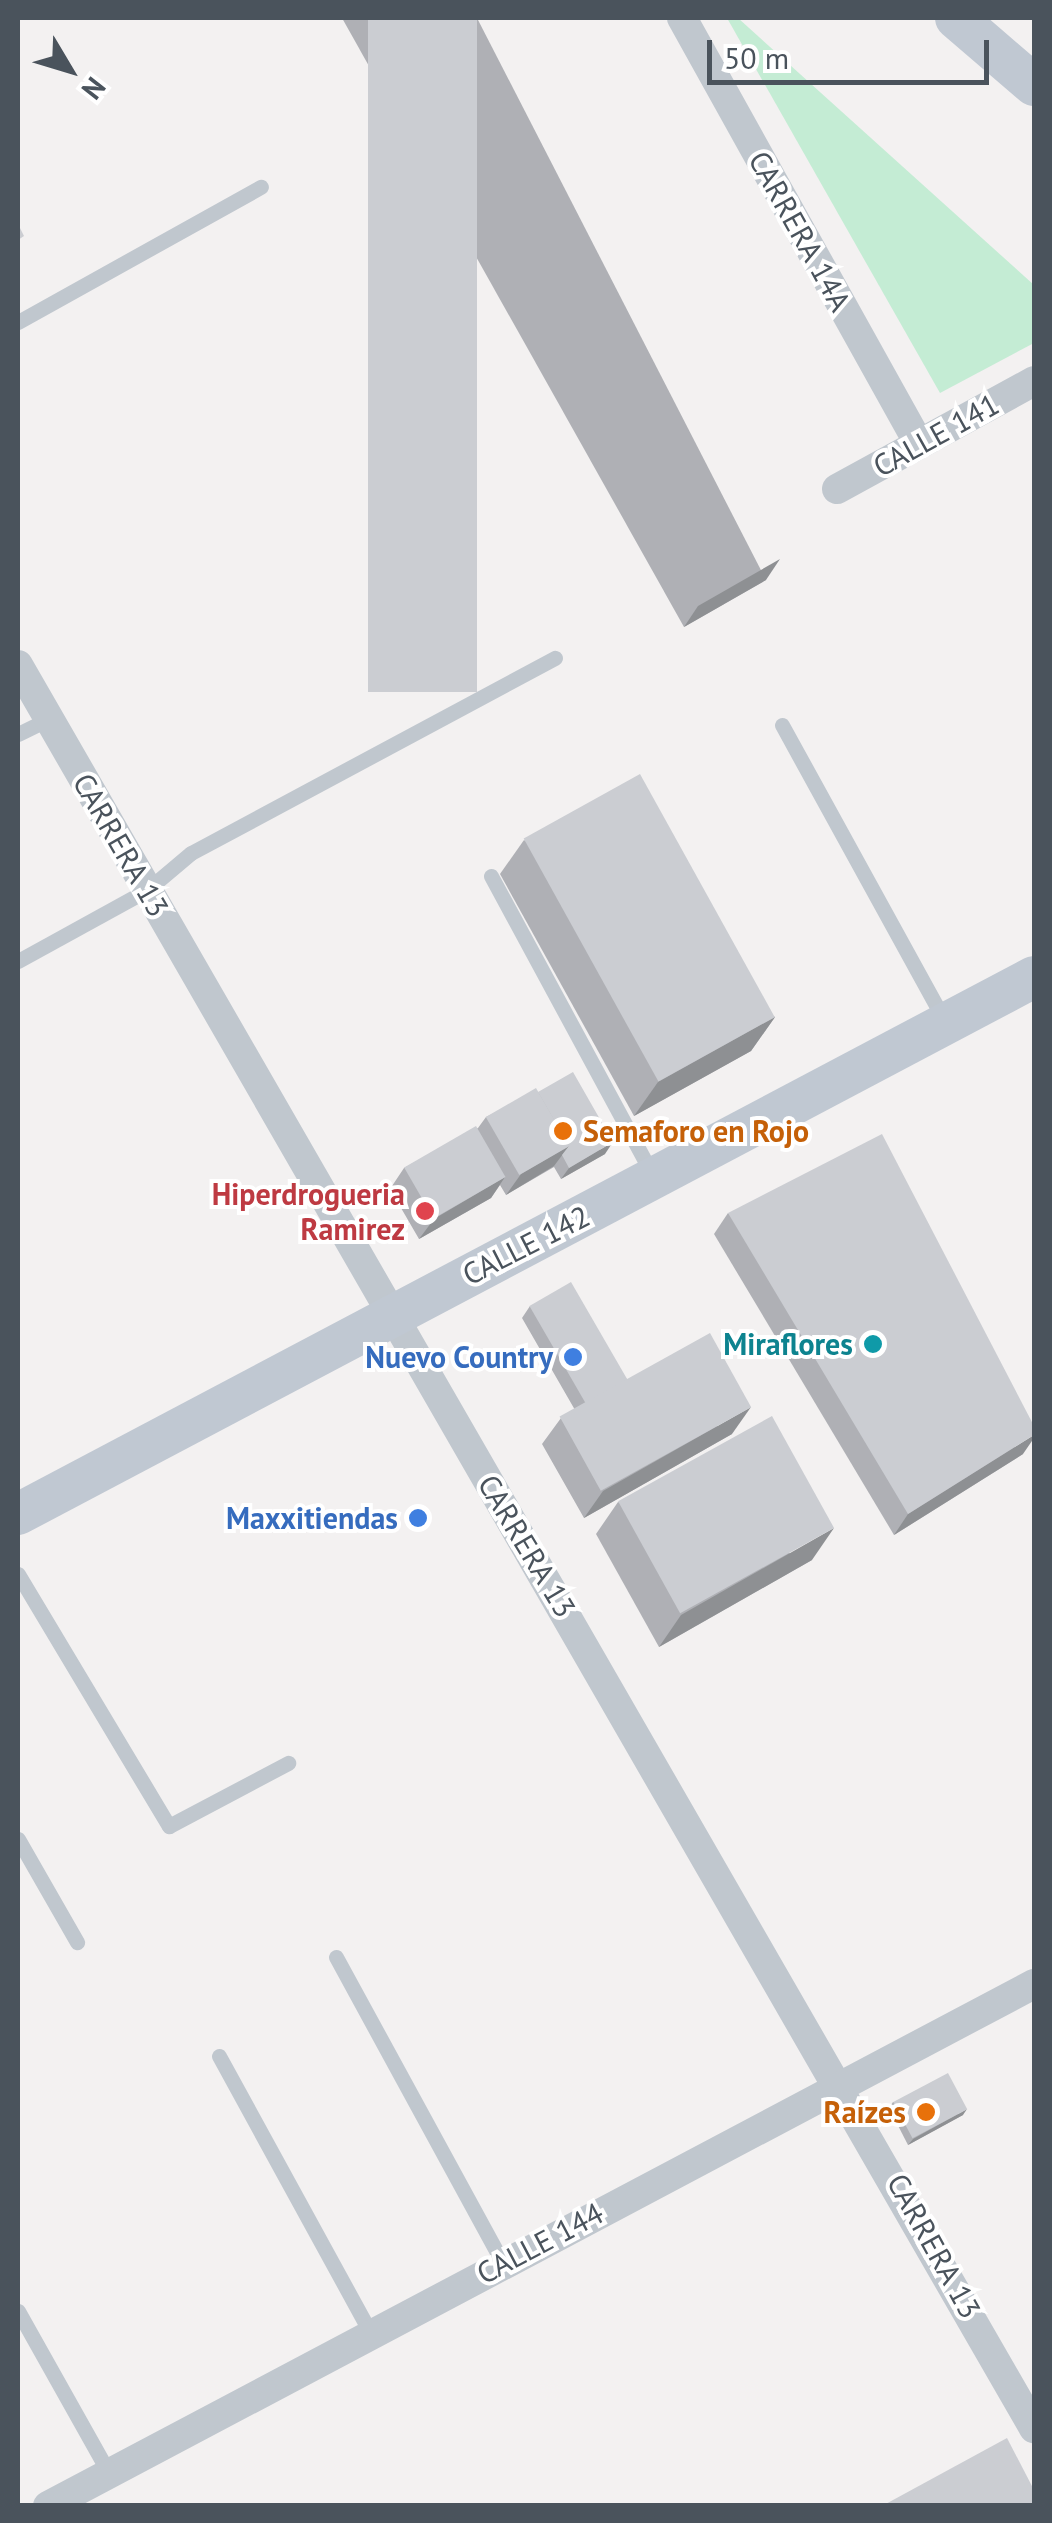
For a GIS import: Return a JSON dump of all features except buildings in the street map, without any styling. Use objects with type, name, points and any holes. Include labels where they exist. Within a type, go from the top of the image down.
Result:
[{"type":"main road","points":[[956,18],[1034,85]]},
{"type":"main road","name":"CALLE 142","points":[[18,1514],[389,1314],[1034,977]]},
{"type":"street","name":"CARRERA 14A","points":[[682,18],[920,444]]},
{"type":"street","name":"CALLE 141","points":[[836,489],[1034,381]]},
{"type":"street","name":"CARRERA 13","points":[[18,665],[389,1314],[843,2083],[1034,2428]]},
{"type":"street","name":"CALLE 144","points":[[48,2506],[1034,1984]]},
{"type":"lane","points":[[18,322],[261,188]]},
{"type":"lane","points":[[18,961],[146,890],[192,853],[555,658]]},
{"type":"lane","points":[[18,734],[49,719]]},
{"type":"lane","points":[[782,725],[947,1024]]},
{"type":"lane","points":[[491,876],[654,1178]]},
{"type":"lane","points":[[18,1574],[170,1826],[288,1763]]},
{"type":"lane","points":[[18,1839],[77,1942]]},
{"type":"lane","points":[[336,1957],[503,2263]]},
{"type":"lane","points":[[219,2056],[371,2334]]},
{"type":"lane","points":[[18,2310],[109,2473]]},
{"type":"green space","points":[[727,18],[738,18],[1034,285],[1034,343],[940,393]]},
{"type":"place","name":"Semaforo en Rojo","points":[[563,1131]]},
{"type":"place","name":"Hiperdrogueria Ramirez","points":[[425,1211]]},
{"type":"place","name":"Miraflores","points":[[873,1344]]},
{"type":"place","name":"Nuevo Country","points":[[573,1357]]},
{"type":"place","name":"Maxxitiendas","points":[[418,1518]]},
{"type":"place","name":"Raízes","points":[[926,2112]]}]
